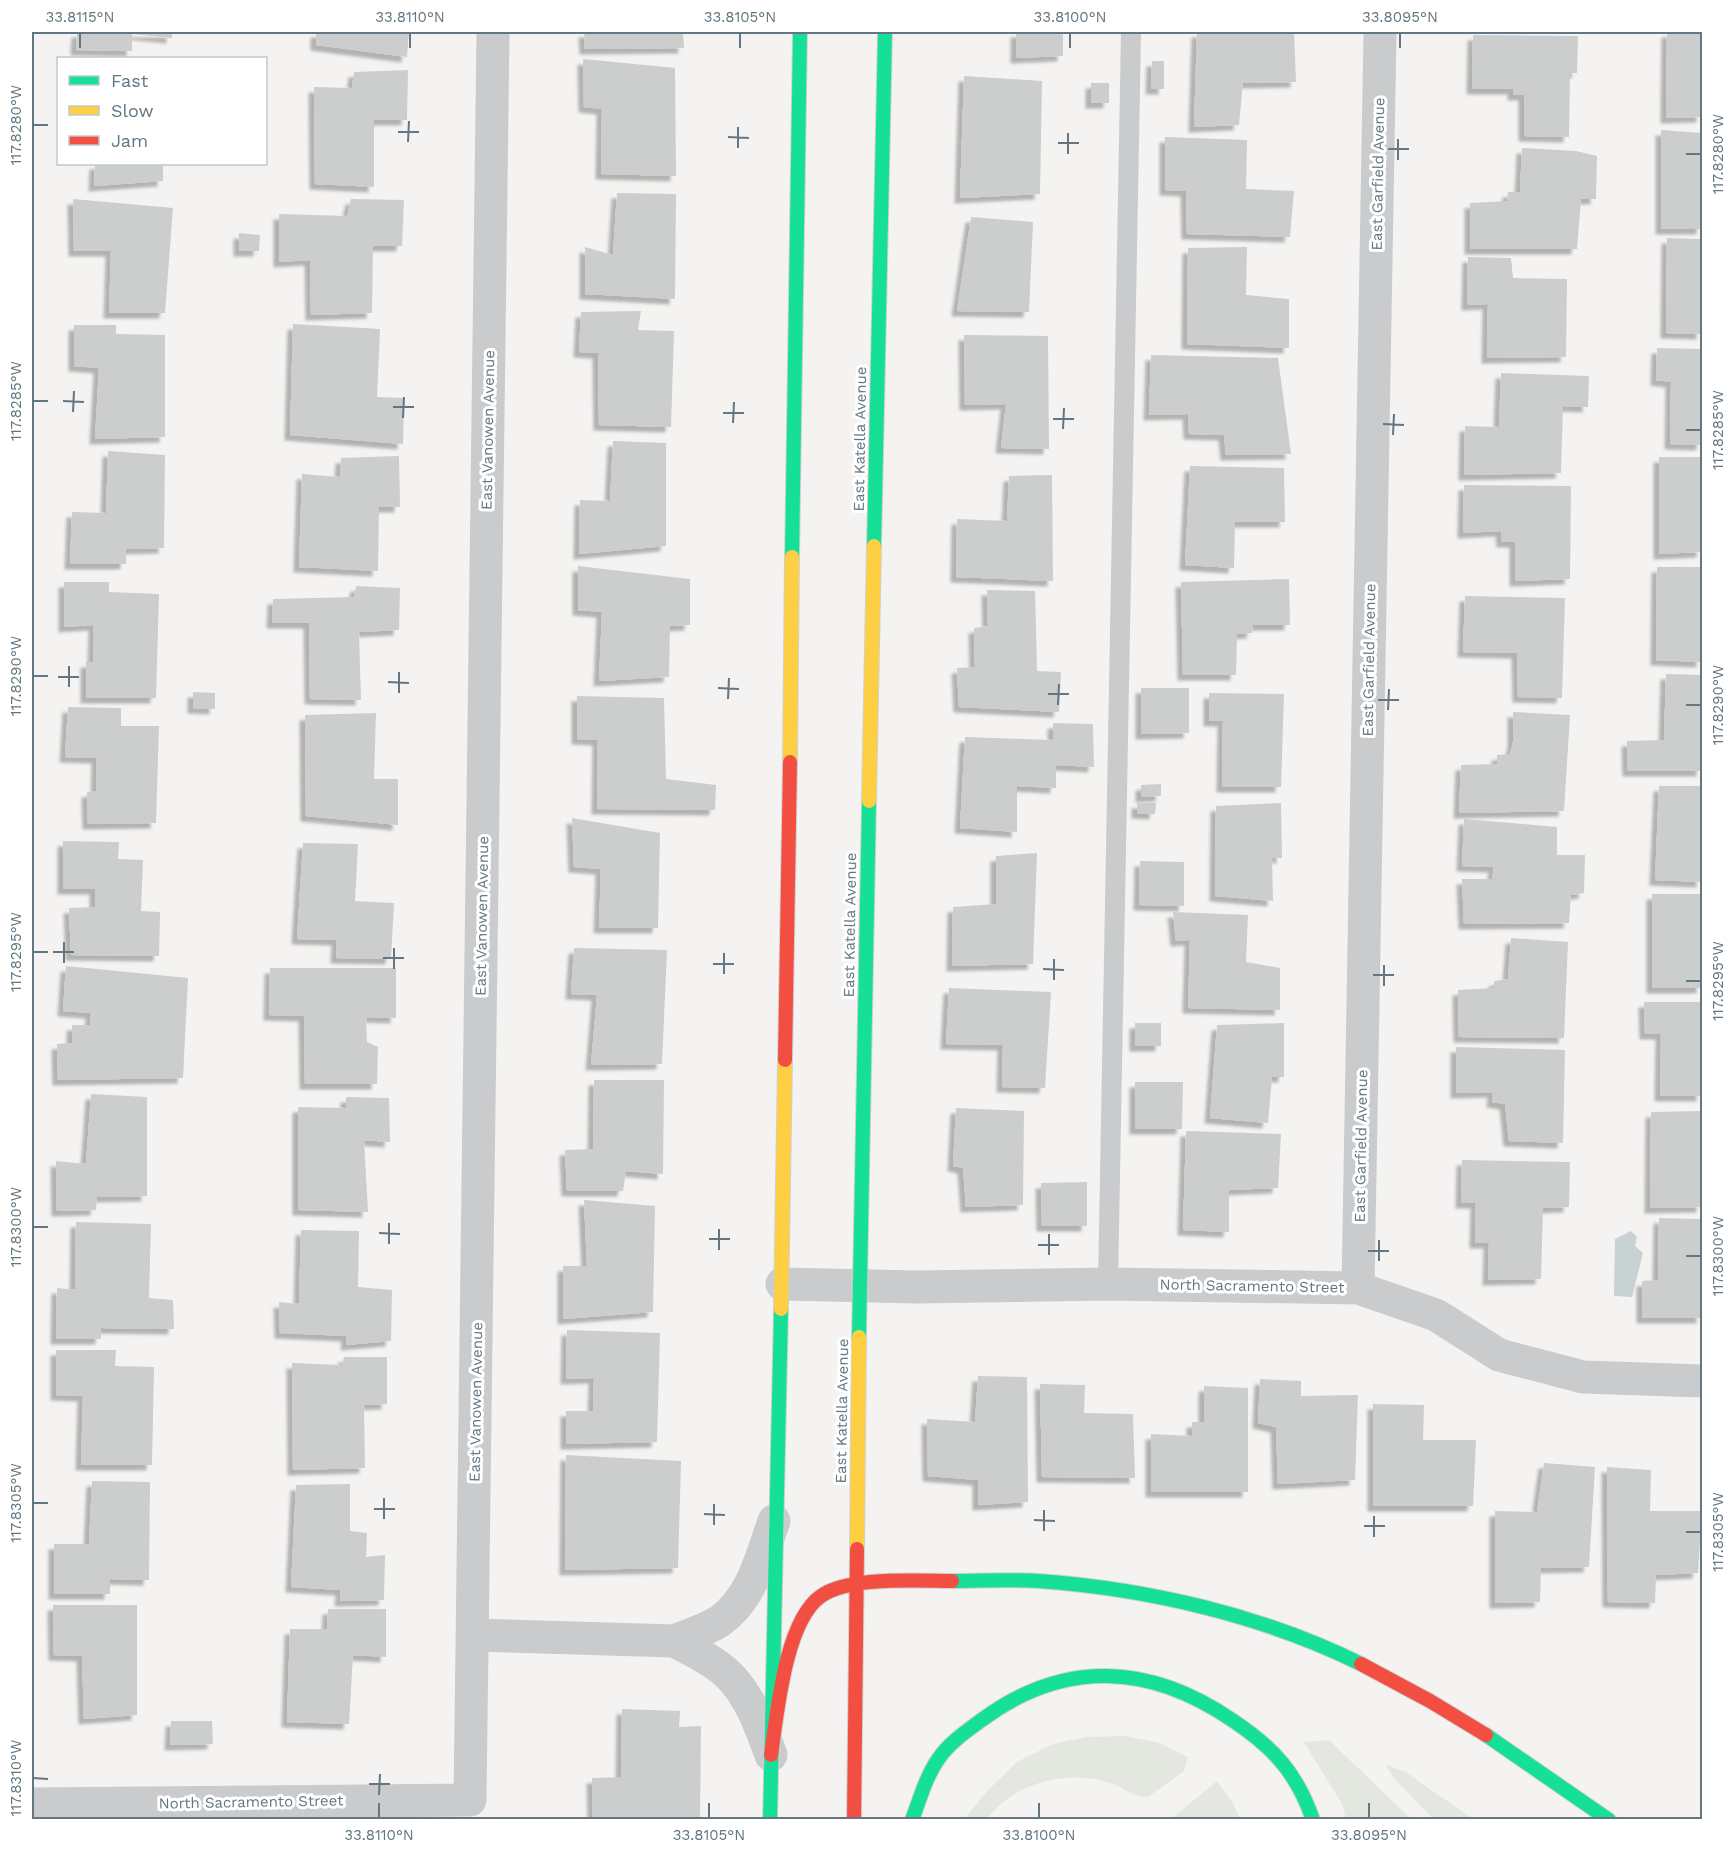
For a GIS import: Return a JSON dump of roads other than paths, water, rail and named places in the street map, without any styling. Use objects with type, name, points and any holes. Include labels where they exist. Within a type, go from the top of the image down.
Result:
[{"type":"main road","points":[[770,1820],[782,1284],[800,32]]},
{"type":"main road","name":"East Katella Avenue","points":[[854,1820],[860,1286],[885,32]]},
{"type":"main road","points":[[771,1755],[791,1646],[803,1616],[818,1597],[836,1588],[856,1584],[925,1581],[1036,1581],[1089,1587],[1164,1600],[1242,1619],[1315,1644],[1395,1681],[1492,1740],[1609,1820]]},
{"type":"main road","points":[[912,1820],[927,1779],[945,1750],[987,1713],[1027,1691],[1075,1676],[1113,1674],[1152,1681],[1194,1695],[1225,1713],[1279,1756],[1302,1792],[1313,1820]]},
{"type":"street","name":"East Vanowen Avenue","points":[[470,1800],[493,32]]},
{"type":"street","name":"East Garfield Avenue","points":[[1359,1288],[1380,32]]},
{"type":"street","name":"North Sacramento Street","points":[[782,1284],[860,1286],[1108,1284],[1359,1288],[1436,1315],[1499,1355],[1583,1377],[1702,1381]]},
{"type":"street","points":[[473,1635],[674,1641],[704,1630],[720,1621],[744,1597],[754,1578],[777,1514]]},
{"type":"street","points":[[674,1641],[718,1665],[732,1679],[758,1718],[771,1755]]},
{"type":"street","name":"North Sacramento Street","points":[[32,1804],[470,1800]]},
{"type":"lane","points":[[1108,1284],[1131,32]]}]
